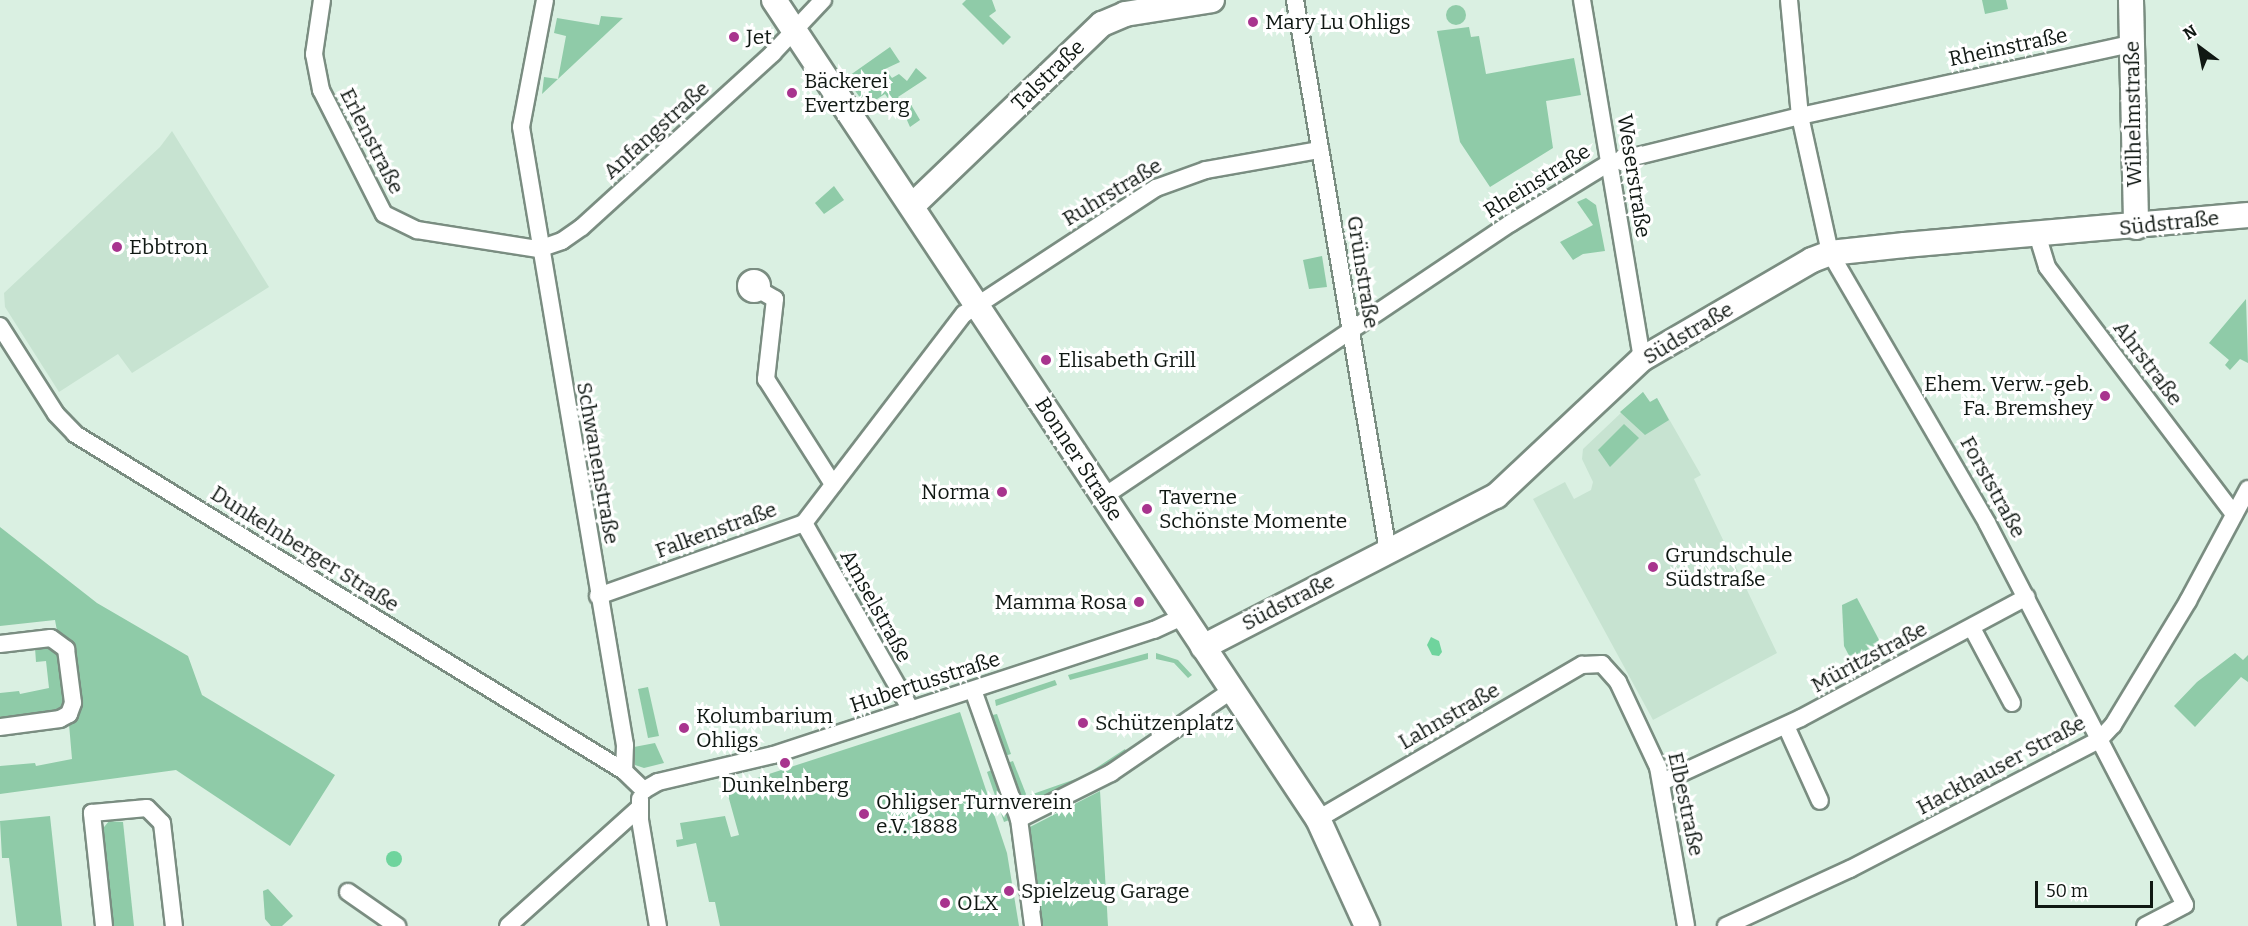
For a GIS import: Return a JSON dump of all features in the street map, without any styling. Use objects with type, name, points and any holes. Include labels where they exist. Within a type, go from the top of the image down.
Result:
[{"type":"main road","name":"Bonner Straße","points":[[774,0],[913,205],[1182,617],[1318,819],[1367,926]]},
{"type":"main road","name":"Talstraße","points":[[913,205],[1096,28],[1122,7],[1212,0]]},
{"type":"main road","name":"Wilhelmstraße","points":[[2131,0],[2136,227]]},
{"type":"main road","name":"Südstraße","points":[[1203,647],[1506,489],[1642,359],[1830,253],[2136,227],[2248,215]]},
{"type":"street","name":"Erlenstraße","points":[[322,0],[314,54],[321,90],[384,214],[417,230],[539,249]]},
{"type":"street","name":"Schwanenstraße","points":[[545,0],[521,120],[539,249],[625,745],[624,771]]},
{"type":"street","name":"Anfangstraße","points":[[539,249],[562,241],[582,227],[795,31],[823,0]]},
{"type":"street","name":"Grünstraße","points":[[1295,0],[1388,551]]},
{"type":"street","name":"Weserstraße","points":[[1582,0],[1642,359]]},
{"type":"street","name":"Forststraße","points":[[1789,0],[1800,116],[1830,253],[1918,399],[2027,597],[2185,905],[2145,926]]},
{"type":"street","name":"Rheinstraße","points":[[1104,497],[1351,333],[1511,223],[1609,163],[1800,116],[2131,44]]},
{"type":"street","name":"Ruhrstraße","points":[[978,303],[1174,179],[1320,150]]},
{"type":"street","name":"Ahrstraße","points":[[2037,234],[2047,267],[2234,514]]},
{"type":"street","points":[[760,291],[776,299],[766,379],[834,484]]},
{"type":"street","name":"Falkenstraße","points":[[598,596],[804,523],[964,314],[978,303]]},
{"type":"street","name":"Dunkelnberger Straße","points":[[0,326],[56,414],[75,434],[624,771]]},
{"type":"street","name":"Hackhauser Straße","points":[[1726,926],[1870,859],[2099,740],[2119,716],[2248,489]]},
{"type":"street","name":"Amselstraße","points":[[804,523],[911,710]]},
{"type":"street","name":"Müritzstraße","points":[[1662,782],[1786,726],[2027,597]]},
{"type":"street","name":"Hubertusstraße","points":[[644,790],[658,782],[773,755],[1154,630],[1182,617]]},
{"type":"street","points":[[1972,628],[2012,703]]},
{"type":"street","points":[[0,644],[51,638],[66,649],[73,703],[69,714],[60,719],[0,727]]},
{"type":"street","name":"Lahnstraße","points":[[1318,819],[1582,665],[1606,666]]},
{"type":"street","name":"Elbestraße","points":[[1606,666],[1645,733],[1662,782],[1686,926]]},
{"type":"street","points":[[973,690],[1019,819],[1033,926]]},
{"type":"street","points":[[1019,819],[1111,772],[1232,690]]},
{"type":"street","points":[[1786,726],[1820,801]]},
{"type":"street","points":[[624,771],[644,790],[639,808],[658,926]]},
{"type":"street","points":[[104,926],[92,813],[147,808],[162,822],[174,926]]},
{"type":"street","points":[[508,926],[639,808]]},
{"type":"street","points":[[348,892],[397,926]]},
{"type":"shaded area","points":[[966,0],[992,0],[996,11],[989,16],[1011,37],[1003,45],[962,4]]},
{"type":"shaded area","points":[[1982,0],[2006,0],[2008,9],[1985,14]]},
{"type":"shaded area","points":[[1456,5],[1463,8],[1466,15],[1463,22],[1456,25],[1449,22],[1446,15],[1449,8]]},
{"type":"shaded area","points":[[601,16],[623,18],[558,79],[566,36],[554,33],[557,18],[599,25]]},
{"type":"shaded area","points":[[1469,27],[1471,37],[1479,36],[1486,74],[1574,58],[1581,95],[1546,101],[1553,148],[1490,187],[1460,142],[1437,31]]},
{"type":"shaded area","points":[[890,47],[900,62],[885,69],[892,78],[899,74],[907,81],[916,68],[927,78],[898,97],[905,107],[910,103],[920,120],[910,127],[903,111],[896,110],[885,94],[866,106],[846,78]]},
{"type":"shaded area","points":[[544,77],[558,79],[542,94]]},
{"type":"shaded area","points":[[172,131],[269,287],[132,373],[118,354],[59,392],[5,307],[4,293],[160,147]]},
{"type":"shaded area","points":[[834,186],[844,200],[824,214],[815,203]]},
{"type":"shaded area","points":[[1586,198],[1596,205],[1605,251],[1583,254],[1573,260],[1560,242],[1593,225],[1577,202]]},
{"type":"shaded area","points":[[1322,256],[1327,287],[1309,289],[1303,260]]},
{"type":"shaded area","points":[[2246,299],[2248,363],[2240,359],[2230,370],[2225,365],[2229,360],[2209,343]]},
{"type":"shaded area","name":"Grundschule Südstraße","points":[[1643,392],[1650,402],[1657,398],[1701,475],[1694,479],[1777,653],[1653,720],[1533,499],[1565,482],[1574,499],[1591,490],[1593,482],[1582,459],[1583,449]]},
{"type":"shaded area","points":[[1643,392],[1650,402],[1657,398],[1669,420],[1645,435],[1620,412]]},
{"type":"shaded area","points":[[1624,424],[1639,438],[1610,467],[1598,450]]},
{"type":"shaded area","points":[[0,527],[97,603],[188,656],[202,695],[335,775],[290,846],[176,770],[0,794],[0,766],[35,763],[36,766],[72,759],[69,724],[81,711],[71,640],[57,631],[55,620],[0,626]]},
{"type":"shaded area","points":[[1857,598],[1887,655],[1857,671],[1844,646],[1842,605]]},
{"type":"shaded area","points":[[1431,637],[1439,641],[1442,652],[1439,656],[1432,655],[1427,645]]},
{"type":"shaded area","points":[[51,647],[60,654],[66,704],[58,713],[0,719],[0,693],[19,691],[20,694],[49,688],[46,661],[36,662],[35,648]]},
{"type":"shaded area","points":[[1148,653],[1148,659],[1070,680],[1068,675]]},
{"type":"shaded area","points":[[1156,653],[1178,660],[1192,675],[1188,678],[1174,663],[1156,659]]},
{"type":"shaded area","points":[[2235,653],[2243,660],[2248,655],[2248,682],[2241,677],[2195,727],[2174,706],[2197,682]]},
{"type":"shaded area","points":[[1055,680],[1057,685],[996,706],[995,700]]},
{"type":"shaded area","points":[[648,687],[659,736],[648,738],[638,689]]},
{"type":"shaded area","name":"Ohligser Turnverein e.V. 1888","points":[[960,712],[1007,853],[1019,926],[720,926],[715,902],[709,902],[696,843],[677,847],[676,840],[683,839],[680,823],[725,816],[731,837],[739,835],[726,788]]},
{"type":"shaded area","points":[[997,714],[1011,754],[1001,757],[988,716]]},
{"type":"shaded area","points":[[655,743],[664,763],[644,768],[635,765],[634,747]]},
{"type":"shaded area","points":[[1125,749],[1128,754],[1085,781],[1030,803],[1030,795],[1084,776]]},
{"type":"shaded area","points":[[1013,761],[1026,794],[1023,801],[1004,764]]},
{"type":"shaded area","points":[[994,769],[1012,819],[1004,822],[987,772]]},
{"type":"shaded area","points":[[1100,791],[1108,926],[1040,926],[1026,829]]},
{"type":"shaded area","points":[[50,816],[62,926],[17,926],[9,858],[2,858],[0,821]]},
{"type":"shaded area","points":[[109,821],[123,822],[134,926],[110,926],[100,832]]},
{"type":"shaded area","points":[[394,851],[400,853],[402,859],[400,865],[394,867],[388,865],[386,859],[388,853]]},
{"type":"shaded area","points":[[268,889],[293,916],[282,926],[271,926],[265,919],[263,891]]},
{"type":"place","name":"Mary Lu Ohligs","points":[[1253,22]]},
{"type":"place","name":"Jet","points":[[734,37]]},
{"type":"place","name":"Bäckerei Evertzberg","points":[[792,93]]},
{"type":"place","name":"Ebbtron","points":[[117,247]]},
{"type":"place","name":"Elisabeth Grill","points":[[1046,360]]},
{"type":"place","name":"Ehem. Verw.-geb. Fa. Bremshey","points":[[2105,396]]},
{"type":"place","name":"Norma","points":[[1002,492]]},
{"type":"place","name":"Taverne Schönste Momente","points":[[1147,509]]},
{"type":"place","name":"Grundschule Südstraße","points":[[1653,567]]},
{"type":"place","name":"Mamma Rosa","points":[[1139,602]]},
{"type":"place","name":"Schützenplatz","points":[[1083,723]]},
{"type":"place","name":"Kolumbarium Ohligs","points":[[684,728]]},
{"type":"place","name":"Dunkelnberg","points":[[785,763]]},
{"type":"place","name":"Ohligser Turnverein e.V. 1888","points":[[864,814]]},
{"type":"place","name":"Spielzeug Garage","points":[[1009,891]]},
{"type":"place","name":"OLX","points":[[945,903]]}]
